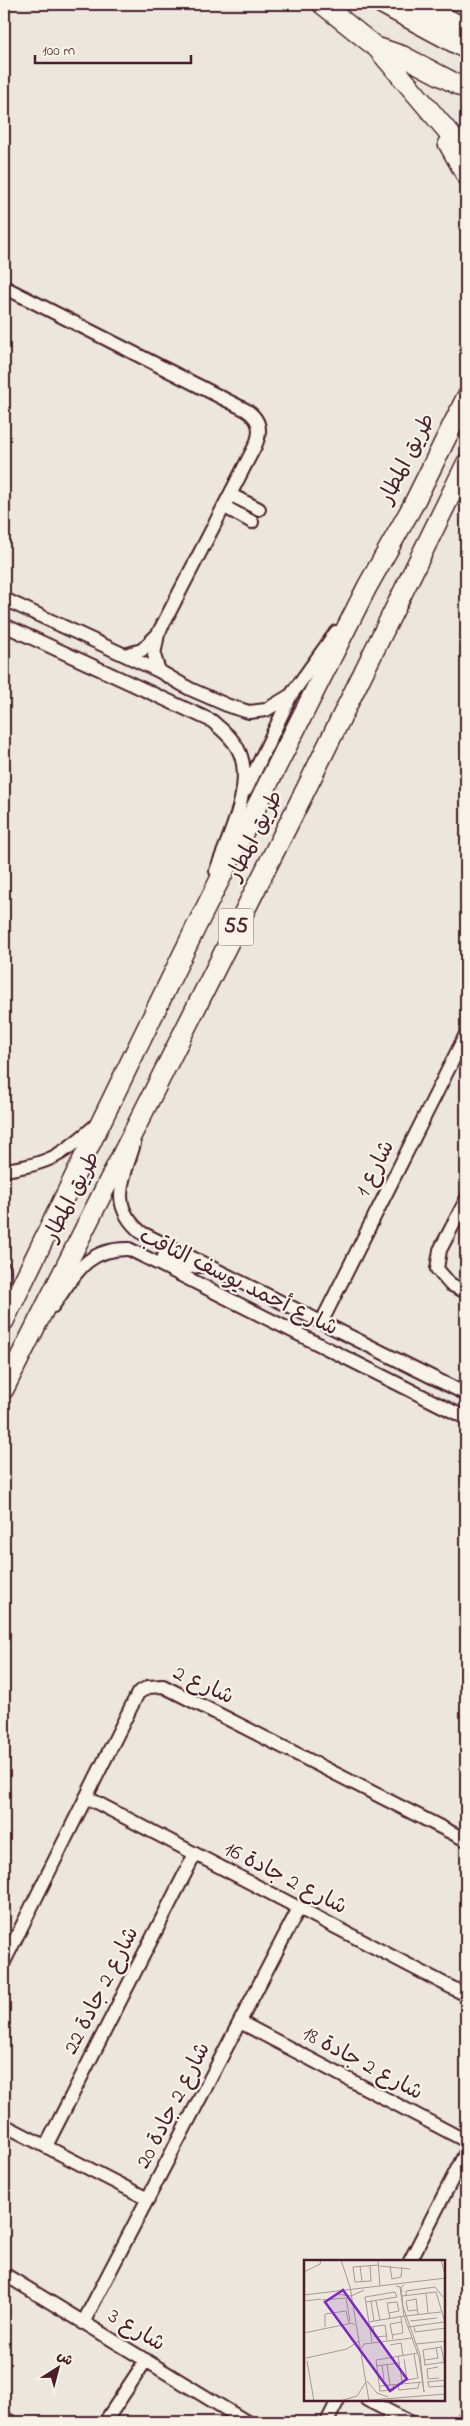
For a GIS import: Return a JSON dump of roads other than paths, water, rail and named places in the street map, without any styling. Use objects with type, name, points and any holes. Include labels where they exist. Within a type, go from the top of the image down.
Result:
[{"type":"highway","points":[[322,4],[378,48],[466,153]]},
{"type":"highway","points":[[382,4],[466,49]]},
{"type":"highway","points":[[420,4],[466,29]]},
{"type":"highway","points":[[378,48],[404,56],[466,89]]},
{"type":"highway","points":[[426,106],[466,175]]},
{"type":"highway","points":[[454,420],[466,383]]},
{"type":"highway","name":"طريق المطار","points":[[5,1318],[198,921],[367,587],[412,506],[466,398]]},
{"type":"highway","name":"طريق المطار","points":[[4,1389],[310,781],[466,464]]},
{"type":"street","points":[[4,287],[252,413],[260,428],[258,440],[231,495],[158,634],[154,655],[159,671]]},
{"type":"street","points":[[231,495],[258,509]]},
{"type":"street","points":[[224,507],[252,522]]},
{"type":"street","points":[[198,921],[240,801],[291,695],[367,587]]},
{"type":"street","points":[[4,599],[159,671],[185,686],[229,706],[249,712],[266,710],[291,695]]},
{"type":"street","points":[[4,625],[212,722],[229,736],[243,762],[244,780],[240,801]]},
{"type":"street","points":[[124,655],[142,650],[158,634]]},
{"type":"street","points":[[129,682],[154,687],[179,697],[183,694],[185,686]]},
{"type":"street","name":"شارع 1","points":[[322,1322],[466,1034]]},
{"type":"street","name":"شارع أحمد يوسف الثاقب","points":[[146,1105],[120,1192],[125,1214],[142,1233],[466,1394]]},
{"type":"street","points":[[4,1170],[37,1165],[52,1158],[67,1150],[101,1120]]},
{"type":"street","points":[[466,1200],[440,1250],[437,1270],[450,1284],[466,1292]]},
{"type":"street","name":"شارع أحمد يوسف الثاقب","points":[[24,1347],[81,1267],[90,1259],[113,1249],[129,1249],[466,1418]]},
{"type":"street","points":[[142,1254],[154,1251],[189,1267],[209,1266]]},
{"type":"street","points":[[4,1269],[5,1318]]},
{"type":"street","name":"شارع 2","points":[[4,1962],[138,1693],[148,1686],[163,1686],[466,1840]]},
{"type":"street","name":"شارع 2 جادة 16","points":[[86,1798],[466,1995]]},
{"type":"street","name":"شارع 2 جادة 22","points":[[46,2146],[195,1854]]},
{"type":"street","name":"شارع 2 جادة 20","points":[[83,2323],[299,1908]]},
{"type":"street","name":"شارع 2 جادة 18","points":[[240,2022],[466,2141]]},
{"type":"street","points":[[4,2125],[148,2199]]},
{"type":"street","points":[[411,2260],[466,2152]]},
{"type":"street","name":"شارع 3","points":[[4,2274],[146,2360],[241,2421]]},
{"type":"street","points":[[105,2422],[146,2360]]},
{"type":"street","points":[[327,2422],[338,2401]]},
{"type":"street","points":[[369,2401],[410,2422]]},
{"type":"street","points":[[462,2422],[466,2415]]},
{"type":"street","points":[[4,2418],[11,2422]]}]
